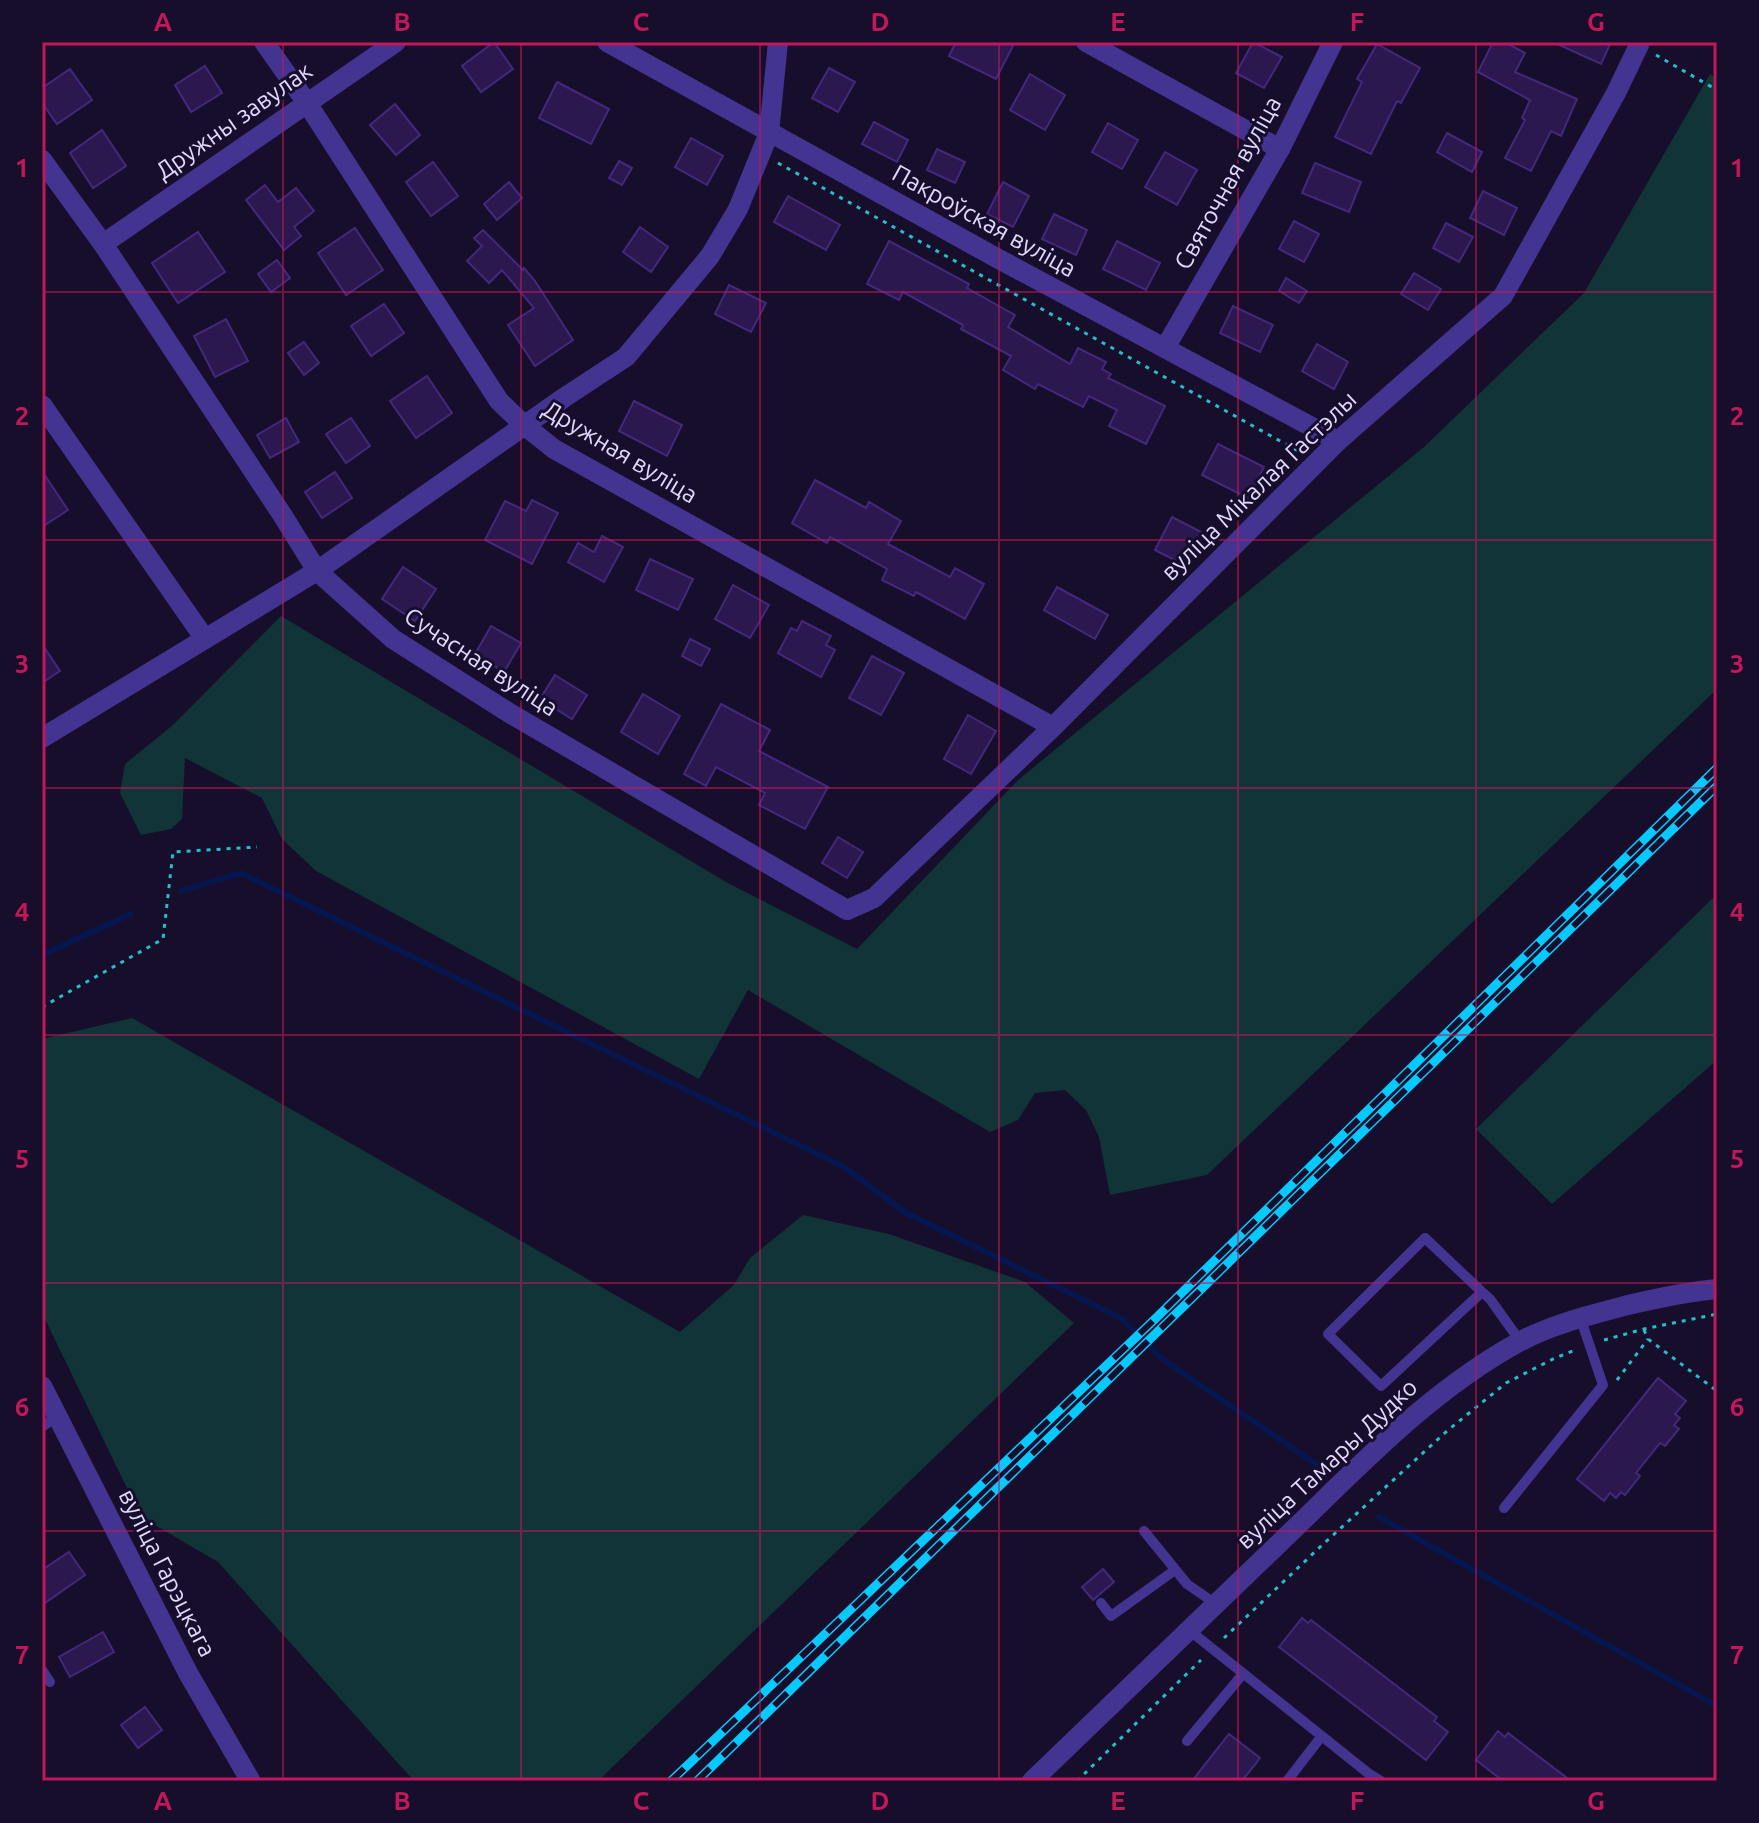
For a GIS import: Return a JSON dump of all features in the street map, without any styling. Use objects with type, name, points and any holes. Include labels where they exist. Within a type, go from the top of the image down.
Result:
[{"type":"street","name":"Дружная вуліца","points":[[264,42],[307,103],[499,401],[524,425],[554,449],[1053,727]]},
{"type":"street","name":"Дружны завулак","points":[[103,244],[396,42]]},
{"type":"street","name":"Пакроўская вуліца","points":[[607,42],[981,250],[1338,441]]},
{"type":"street","points":[[42,738],[317,571],[626,357],[710,256],[738,209],[769,133],[778,42]]},
{"type":"street","points":[[1086,42],[1280,149]]},
{"type":"street","name":"Святочная вуліца","points":[[1165,348],[1280,149],[1333,42]]},
{"type":"street","name":"вуліца Мікалая Гастэлы","points":[[847,910],[874,898],[1053,727],[1338,441],[1503,296],[1616,93],[1639,45]]},
{"type":"street","name":"Сучасная вуліца","points":[[42,160],[103,244],[317,571],[393,639],[511,714],[847,910]]},
{"type":"street","points":[[42,405],[205,639]]},
{"type":"street","name":"вуліца Тамары Дудко","points":[[1032,1781],[1380,1446],[1484,1362],[1520,1341],[1580,1317],[1683,1292],[1717,1289]]},
{"type":"street","name":"вуліца Гарэцкага","points":[[42,1386],[50,1421],[250,1780]]},
{"type":"lane","points":[[1482,1292],[1381,1386],[1328,1334],[1425,1238],[1490,1299],[1520,1341]]},
{"type":"lane","points":[[1504,1508],[1603,1385],[1580,1317]]},
{"type":"lane","points":[[1144,1531],[1187,1584],[1216,1604]]},
{"type":"lane","points":[[1101,1603],[1111,1616],[1175,1570]]},
{"type":"lane","points":[[1189,1630],[1321,1737],[1365,1777],[1381,1781]]},
{"type":"lane","points":[[42,1670],[50,1682]]},
{"type":"lane","points":[[1187,1741],[1242,1675]]},
{"type":"lane","points":[[1287,1781],[1321,1737]]},
{"type":"path","points":[[1639,45],[1717,90]]},
{"type":"path","points":[[761,154],[1317,462]]},
{"type":"path","points":[[42,1007],[163,939],[173,852],[257,847]]},
{"type":"path","points":[[1077,1781],[1320,1547],[1423,1452],[1506,1383],[1589,1345],[1644,1329],[1717,1314]]},
{"type":"path","points":[[1644,1329],[1648,1339],[1717,1391]]},
{"type":"green space","points":[[1710,74],[1717,79],[1717,689],[1207,1175],[1110,1195],[1099,1137],[1086,1110],[1065,1090],[1035,1093],[1018,1120],[990,1132],[748,990],[699,1079],[316,871],[282,839],[262,798],[185,758],[182,819],[171,829],[141,835],[120,793],[125,764],[173,725],[281,616],[726,882],[857,949],[1018,780],[1424,447],[1584,293]]},
{"type":"green space","points":[[1717,894],[1717,1060],[1552,1204],[1476,1129]]},
{"type":"green space","points":[[132,1018],[680,1332],[734,1285],[750,1258],[803,1215],[889,1234],[1025,1282],[1074,1323],[598,1781],[414,1781],[218,1562],[141,1517],[42,1313],[42,1039]]},
{"type":"building","points":[[494,42],[513,69],[481,92],[462,66]]},
{"type":"building","points":[[956,42],[1015,42],[996,79],[949,56]]},
{"type":"building","points":[[1253,42],[1282,57],[1264,88],[1236,73]]},
{"type":"building","points":[[1493,42],[1505,42],[1525,53],[1515,72],[1577,99],[1561,136],[1551,131],[1531,171],[1505,158],[1525,120],[1522,118],[1530,100],[1478,72]]},
{"type":"building","points":[[1553,42],[1611,42],[1601,64]]},
{"type":"building","points":[[1377,44],[1420,68],[1401,103],[1397,101],[1371,154],[1335,137],[1362,82],[1357,79]]},
{"type":"building","points":[[205,66],[222,93],[191,112],[175,85]]},
{"type":"building","points":[[829,68],[855,82],[838,112],[812,98]]},
{"type":"building","points":[[70,69],[92,100],[57,124],[42,103],[42,88]]},
{"type":"building","points":[[1030,74],[1065,95],[1045,130],[1010,110]]},
{"type":"building","points":[[557,82],[609,109],[591,144],[539,118]]},
{"type":"building","points":[[395,104],[420,135],[396,155],[370,125]]},
{"type":"building","points":[[874,122],[908,140],[897,162],[862,144]]},
{"type":"building","points":[[1108,123],[1138,140],[1122,169],[1092,152]]},
{"type":"building","points":[[102,130],[126,166],[93,188],[70,153]]},
{"type":"building","points":[[1447,133],[1482,152],[1472,172],[1437,152]]},
{"type":"building","points":[[691,138],[723,156],[707,185],[675,167]]},
{"type":"building","points":[[937,149],[965,162],[955,183],[927,170]]},
{"type":"building","points":[[1165,152],[1197,170],[1177,205],[1145,187]]},
{"type":"building","points":[[619,161],[632,168],[622,185],[609,178]]},
{"type":"building","points":[[433,162],[458,196],[431,216],[406,182]]},
{"type":"building","points":[[1315,163],[1361,182],[1349,212],[1302,193]]},
{"type":"building","points":[[509,182],[522,198],[497,220],[484,204]]},
{"type":"building","points":[[1003,182],[1029,196],[1013,227],[987,214]]},
{"type":"building","points":[[265,185],[278,202],[296,188],[314,211],[294,227],[301,236],[284,250],[246,200]]},
{"type":"building","points":[[1483,191],[1517,208],[1504,235],[1470,218]]},
{"type":"building","points":[[788,196],[840,225],[826,250],[774,222]]},
{"type":"building","points":[[1054,214],[1087,230],[1076,255],[1042,239]]},
{"type":"building","points":[[1294,221],[1319,234],[1304,262],[1279,249]]},
{"type":"building","points":[[1446,223],[1473,237],[1459,262],[1433,248]]},
{"type":"building","points":[[640,227],[668,247],[651,272],[623,252]]},
{"type":"building","points":[[355,228],[383,270],[346,295],[318,253]]},
{"type":"building","points":[[483,230],[535,281],[573,340],[535,366],[508,325],[534,308],[502,270],[489,283],[467,261],[482,246],[474,238]]},
{"type":"building","points":[[198,232],[225,272],[178,303],[152,263]]},
{"type":"building","points":[[889,241],[969,284],[967,288],[1015,315],[1008,327],[1070,364],[1078,348],[1106,362],[1102,369],[1111,374],[1108,378],[1165,406],[1146,444],[1109,426],[1117,410],[1089,396],[1083,407],[1038,384],[1035,389],[1003,370],[1011,356],[961,329],[963,325],[903,292],[899,300],[867,284]]},
{"type":"building","points":[[1117,241],[1160,263],[1146,290],[1103,269]]},
{"type":"building","points":[[277,260],[290,278],[271,292],[258,274]]},
{"type":"building","points":[[1414,273],[1441,289],[1428,310],[1401,294]]},
{"type":"building","points":[[1286,278],[1307,291],[1299,303],[1279,291]]},
{"type":"building","points":[[729,285],[766,303],[751,332],[715,314]]},
{"type":"building","points":[[384,304],[404,333],[371,356],[351,326]]},
{"type":"building","points":[[1233,306],[1273,325],[1260,352],[1220,333]]},
{"type":"building","points":[[226,319],[248,361],[215,377],[194,336]]},
{"type":"building","points":[[304,342],[319,363],[304,375],[288,353]]},
{"type":"building","points":[[1317,344],[1348,362],[1334,389],[1302,371]]},
{"type":"building","points":[[427,376],[452,413],[416,438],[390,401]]},
{"type":"building","points":[[634,401],[682,425],[667,456],[619,431]]},
{"type":"building","points":[[286,418],[299,442],[270,458],[257,435]]},
{"type":"building","points":[[351,418],[370,446],[346,463],[326,434]]},
{"type":"building","points":[[1218,444],[1264,467],[1248,498],[1202,475]]},
{"type":"building","points":[[42,471],[68,510],[42,527]]},
{"type":"building","points":[[335,472],[352,498],[322,518],[305,492]]},
{"type":"building","points":[[815,480],[866,508],[869,502],[901,521],[888,544],[950,577],[955,568],[984,584],[965,619],[916,592],[914,596],[882,580],[887,569],[830,537],[827,543],[792,523]]},
{"type":"building","points":[[532,500],[558,513],[532,564],[485,540],[505,501],[526,511]]},
{"type":"building","points":[[1172,517],[1203,533],[1186,566],[1155,550]]},
{"type":"building","points":[[602,536],[623,547],[604,582],[568,562],[578,543],[594,552]]},
{"type":"building","points":[[650,559],[693,579],[678,610],[636,590]]},
{"type":"building","points":[[403,567],[436,589],[415,621],[382,599]]},
{"type":"building","points":[[733,585],[769,605],[750,638],[715,619]]},
{"type":"building","points":[[1057,587],[1108,615],[1095,639],[1044,610]]},
{"type":"building","points":[[802,621],[831,636],[826,645],[835,650],[821,677],[778,653],[791,628],[797,631]]},
{"type":"building","points":[[491,626],[521,643],[504,672],[475,654]]},
{"type":"building","points":[[690,639],[710,649],[701,666],[682,656]]},
{"type":"building","points":[[42,644],[60,671],[42,683]]},
{"type":"building","points":[[872,656],[904,673],[881,715],[849,698]]},
{"type":"building","points":[[555,675],[587,695],[572,719],[540,699]]},
{"type":"building","points":[[643,694],[680,716],[658,754],[621,732]]},
{"type":"building","points":[[721,704],[770,730],[759,751],[828,787],[805,829],[759,805],[765,793],[716,767],[706,786],[684,774]]},
{"type":"building","points":[[968,715],[996,731],[971,774],[944,759]]},
{"type":"building","points":[[838,837],[863,852],[847,878],[822,863]]},
{"type":"building","points":[[1658,1378],[1686,1401],[1675,1414],[1680,1418],[1674,1425],[1679,1429],[1665,1446],[1660,1443],[1636,1473],[1640,1476],[1625,1495],[1621,1492],[1616,1498],[1610,1493],[1604,1501],[1577,1479]]},
{"type":"building","points":[[69,1552],[85,1575],[42,1605],[42,1570]]},
{"type":"building","points":[[1103,1569],[1114,1582],[1093,1600],[1082,1587]]},
{"type":"building","points":[[1302,1618],[1308,1623],[1311,1620],[1437,1717],[1434,1721],[1448,1732],[1426,1760],[1279,1647]]},
{"type":"building","points":[[103,1632],[114,1652],[70,1677],[59,1657]]},
{"type":"building","points":[[145,1707],[162,1730],[138,1748],[121,1725]]},
{"type":"building","points":[[1498,1731],[1505,1737],[1508,1733],[1571,1781],[1503,1781],[1476,1760]]},
{"type":"building","points":[[1229,1734],[1260,1758],[1242,1781],[1192,1781]]},
{"type":"waterway","points":[[181,891],[241,873],[844,1167],[906,1213],[1121,1318],[1161,1358],[1323,1469]]},
{"type":"waterway","points":[[42,955],[131,914]]},
{"type":"waterway","points":[[1379,1517],[1717,1706]]},
{"type":"railway","points":[[671,1781],[1154,1320],[1717,768]]},
{"type":"railway","points":[[697,1781],[1717,786]]}]
